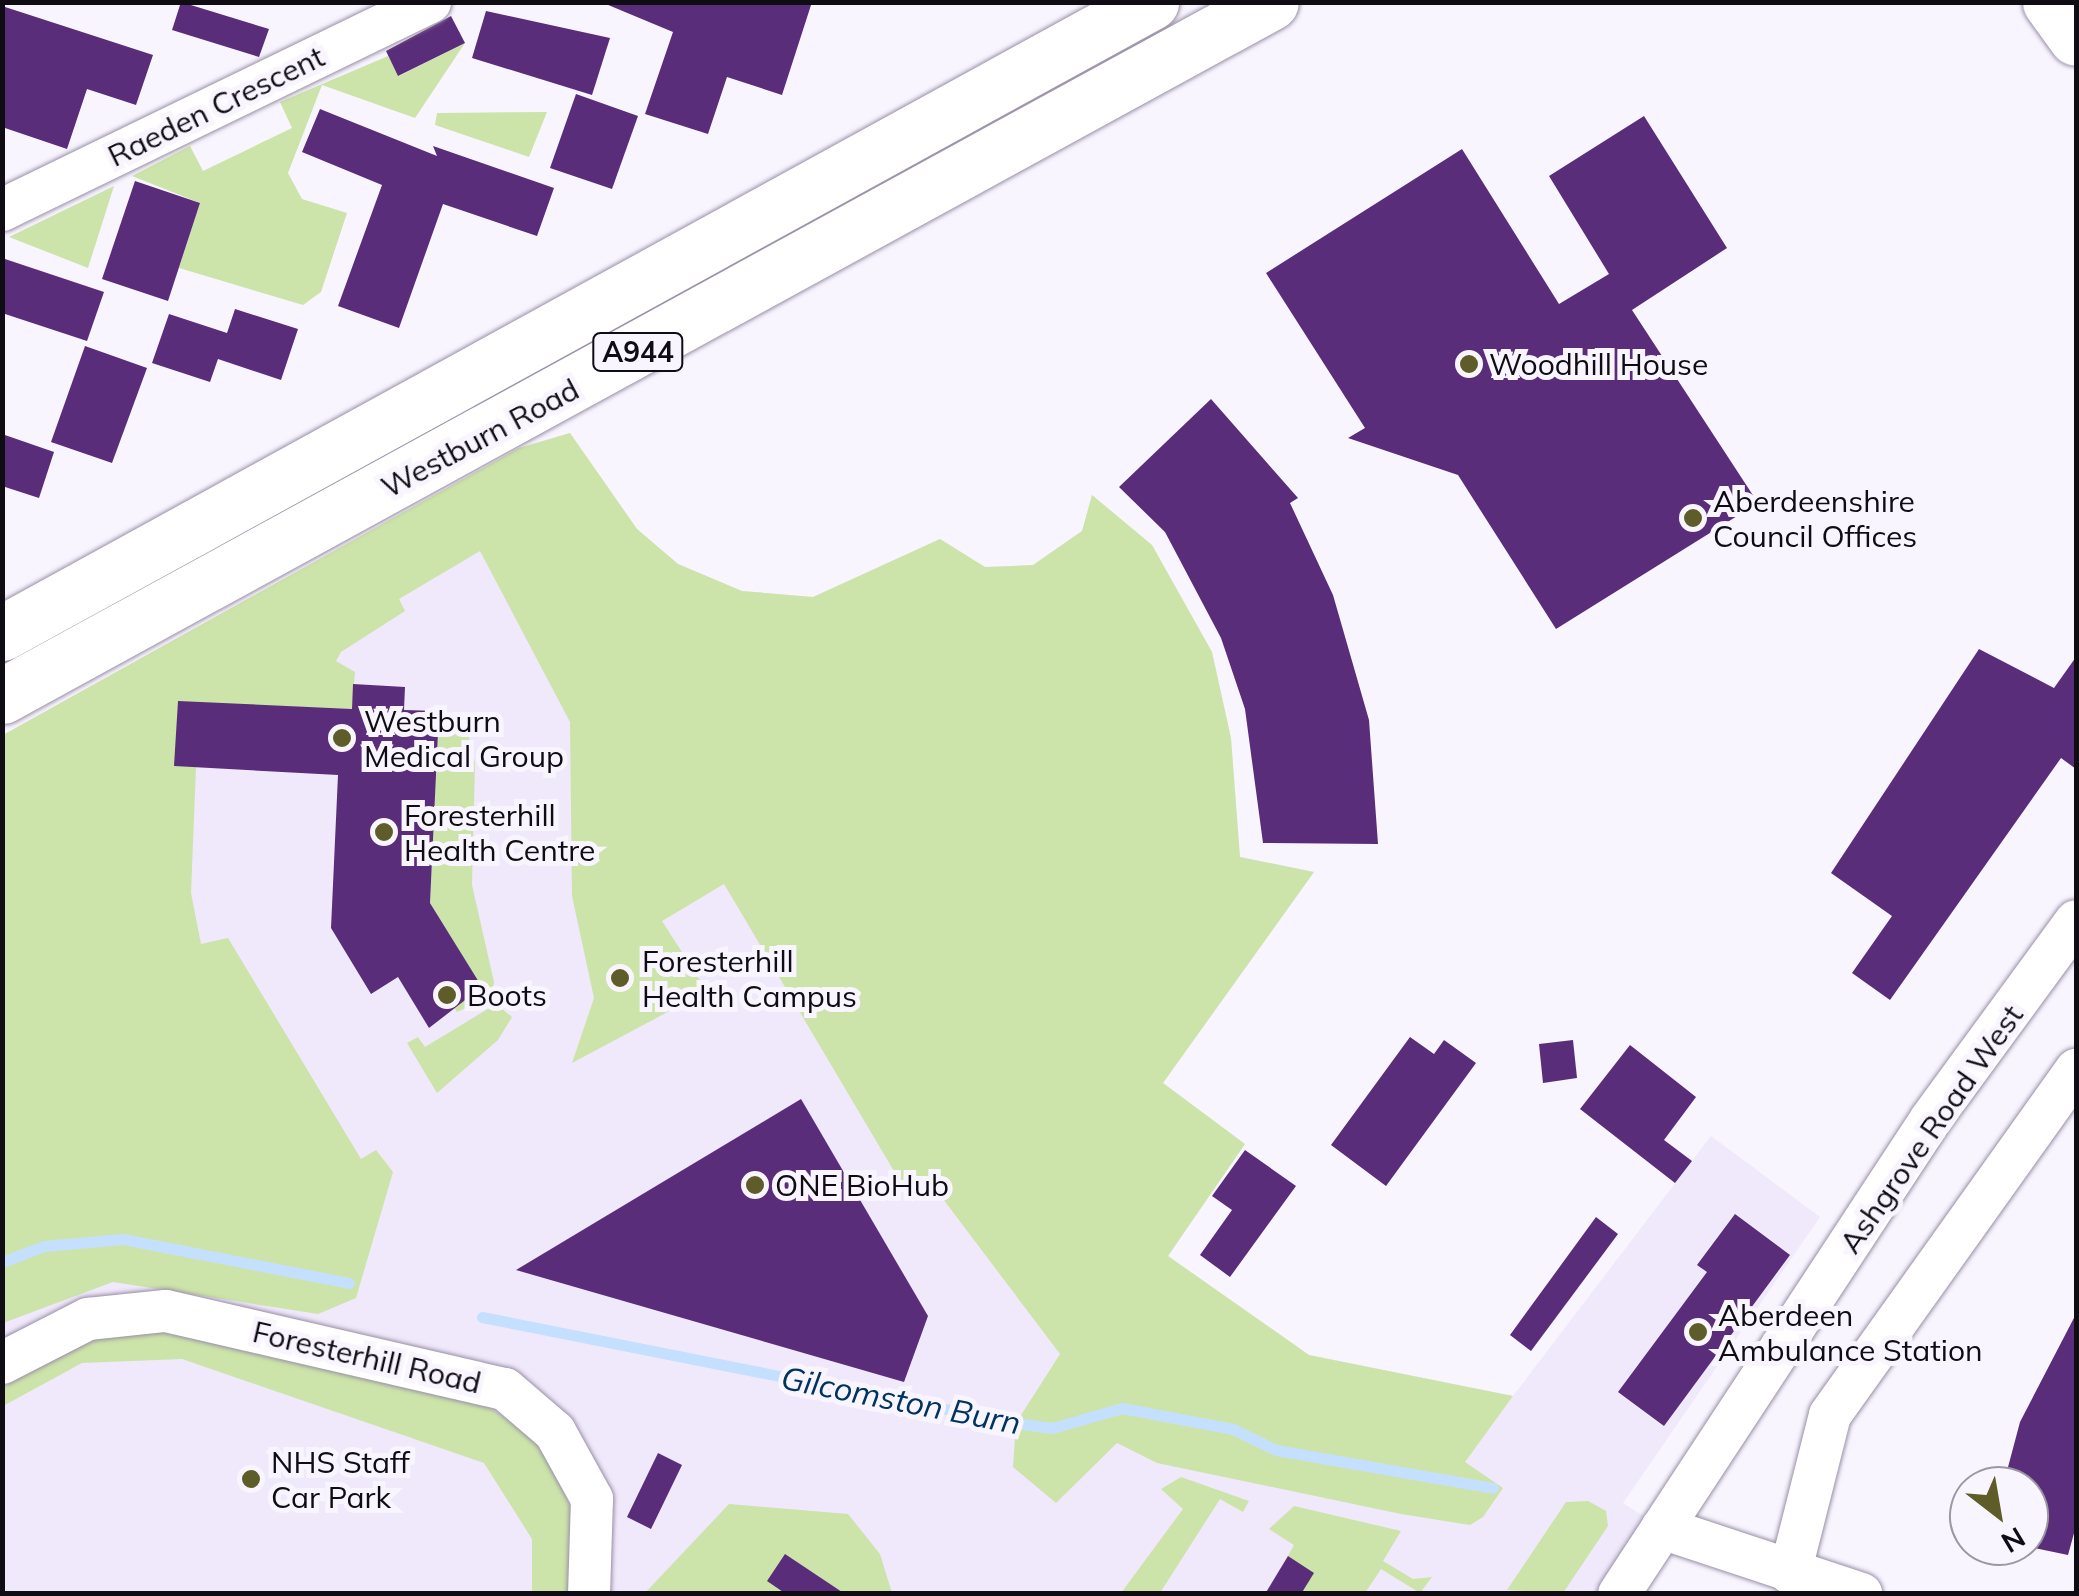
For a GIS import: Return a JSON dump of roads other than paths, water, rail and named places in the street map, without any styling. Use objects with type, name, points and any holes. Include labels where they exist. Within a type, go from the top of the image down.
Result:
[{"type":"main road","name":"Westburn Road","points":[[2,696],[1271,2]]},
{"type":"main road","points":[[2050,2],[2076,38]]},
{"type":"main road","name":"Westburn Road","points":[[2,633],[1128,8]]},
{"type":"street","name":"Raeden Crescent","points":[[2,210],[430,2]]},
{"type":"street","points":[[1128,8],[1152,67]]},
{"type":"street","name":"Ashgrove Road West","points":[[1619,1594],[1931,1119],[2076,921]]},
{"type":"street","name":"Ashgrove Road West","points":[[1754,1389],[2076,971]]},
{"type":"street","points":[[1790,1573],[1830,1415],[2076,1070]]},
{"type":"street","name":"Foresterhill Road","points":[[2,1363],[88,1319],[166,1311],[505,1389],[555,1432],[592,1499],[589,1594]]},
{"type":"street","points":[[1662,1528],[1861,1594]]},
{"type":"waterway","name":"Gilcomston Burn","points":[[2,1262],[44,1246],[123,1239],[349,1283]]},
{"type":"waterway","name":"Gilcomston Burn","points":[[482,1317],[1016,1423],[1052,1428],[1122,1408],[1233,1429],[1276,1450],[1493,1488]]},
{"type":"place","name":"Woodhill House","points":[[1469,364]]},
{"type":"place","name":"Aberdeenshire Council Offices","points":[[1693,518]]},
{"type":"place","name":"Westburn Medical Group","points":[[342,738]]},
{"type":"place","name":"Foresterhill Health Centre","points":[[384,832]]},
{"type":"place","name":"Foresterhill Health Campus","points":[[620,978]]},
{"type":"place","name":"Boots","points":[[447,995]]},
{"type":"place","name":"ONE BioHub","points":[[755,1185]]},
{"type":"place","name":"Aberdeen Ambulance Station","points":[[1698,1332]]},
{"type":"place","name":"NHS Staff Car Park","points":[[251,1479]]}]
